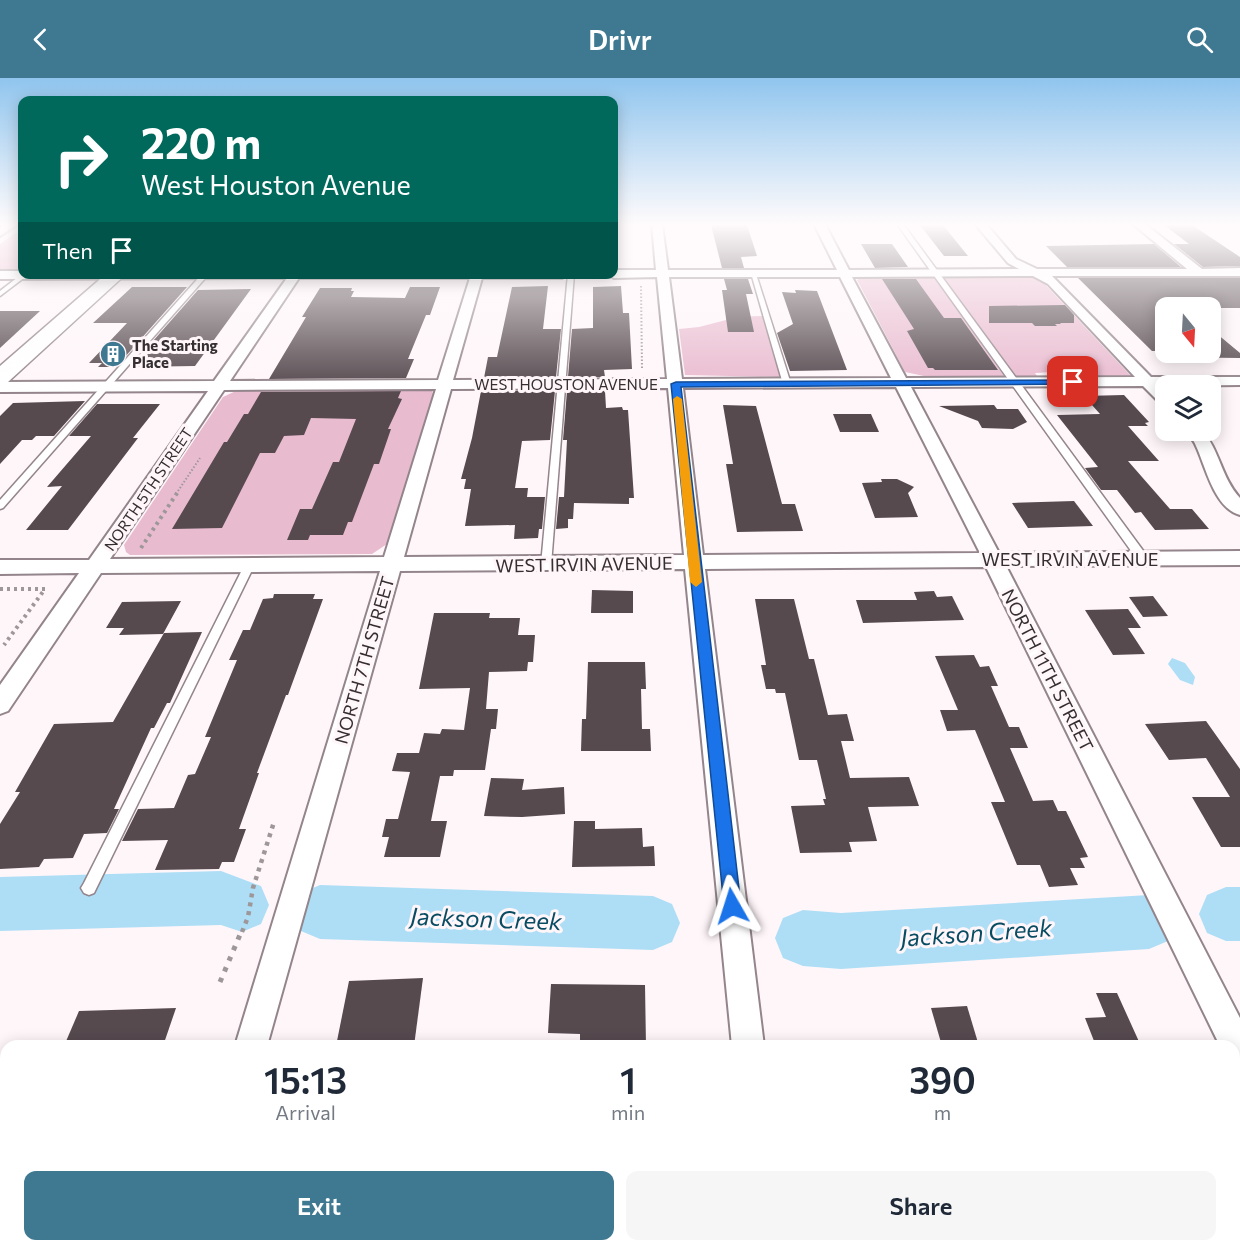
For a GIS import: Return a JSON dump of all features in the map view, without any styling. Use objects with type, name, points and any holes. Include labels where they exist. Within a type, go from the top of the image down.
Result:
[{"type":"main road","points":[[0,377],[111,279]]},
{"type":"street","name":"NORTH 5TH STREET","points":[[0,704],[293,279]]},
{"type":"street","name":"NORTH 7TH STREET","points":[[253,1040],[476,279]]},
{"type":"street","points":[[663,279],[747,1040]]},
{"type":"street","name":"NORTH 11TH STREET","points":[[846,279],[993,560],[1234,1040]]},
{"type":"street","points":[[1047,279],[1052,281],[1155,390]]},
{"type":"street","name":"WEST HOUSTON AVENUE","points":[[0,387],[219,384],[900,385],[1240,381]]},
{"type":"street","points":[[1202,441],[1220,487],[1240,509]]},
{"type":"street","name":"WEST IRVIN AVENUE","points":[[0,567],[546,565],[1240,558]]},
{"type":"lane","points":[[0,294],[21,279]]},
{"type":"lane","points":[[0,506],[109,386],[202,279]]},
{"type":"lane","points":[[546,565],[571,279]]},
{"type":"lane","points":[[754,279],[787,384]]},
{"type":"lane","points":[[938,279],[1143,559]]},
{"type":"lane","points":[[89,888],[249,566]]},
{"type":"path","points":[[641,282],[642,368],[646,378]]},
{"type":"path","points":[[137,554],[200,458]]},
{"type":"path","points":[[0,589],[45,589],[4,645]]},
{"type":"path","points":[[220,982],[248,917],[253,888],[274,822]]},
{"type":"shaded area","points":[[935,279],[1004,376],[929,377],[905,372],[857,280]]},
{"type":"shaded area","points":[[941,279],[1041,280],[1131,376],[1077,376],[1057,372],[1035,373],[1037,376],[1014,376]]},
{"type":"shaded area","points":[[763,316],[782,377],[685,375],[679,329],[699,327],[726,320],[726,317]]},
{"type":"shaded area","points":[[238,390],[432,390],[434,397],[387,544],[372,554],[130,555],[126,552],[124,545],[223,397]]},
{"type":"water","points":[[1172,658],[1185,663],[1195,677],[1193,685],[1180,680],[1168,664]]},
{"type":"building","points":[[724,279],[748,279],[753,294],[746,294],[754,332],[728,332],[722,290],[727,290]]},
{"type":"building","points":[[882,279],[916,279],[944,318],[961,318],[998,370],[928,368],[907,331],[914,329]]},
{"type":"building","points":[[1079,279],[1240,279],[1240,308],[1221,308],[1221,297],[1155,297],[1155,351],[1152,351]]},
{"type":"building","points":[[548,286],[543,329],[561,329],[556,377],[484,378],[488,357],[497,357],[512,287]]},
{"type":"building","points":[[621,286],[623,313],[629,313],[632,369],[604,370],[605,377],[568,377],[572,329],[593,328],[593,287]]},
{"type":"building","points":[[132,287],[187,287],[116,367],[98,367],[102,363],[89,363],[127,323],[93,323]]},
{"type":"building","points":[[410,287],[440,287],[430,315],[426,315],[408,359],[414,359],[406,378],[269,379],[306,317],[302,317],[320,288],[352,288],[351,291],[354,291],[351,297],[405,298]]},
{"type":"building","points":[[251,289],[195,366],[130,367],[198,290]]},
{"type":"building","points":[[795,290],[817,291],[847,370],[790,371],[777,333],[793,324],[782,292],[796,293]]},
{"type":"building","points":[[1065,305],[1074,315],[1074,323],[1035,326],[1032,323],[989,323],[989,306]]},
{"type":"building","points":[[0,311],[40,311],[0,348]]},
{"type":"building","points":[[1221,337],[1240,353],[1240,358],[1221,358]]},
{"type":"building","points":[[401,391],[398,398],[402,399],[388,429],[391,429],[379,464],[374,464],[352,522],[348,522],[343,535],[310,535],[308,540],[287,540],[300,509],[312,509],[333,462],[339,462],[356,419],[311,418],[304,435],[284,436],[275,453],[260,453],[222,528],[172,529],[224,442],[227,442],[244,414],[248,414],[261,392]]},
{"type":"building","points":[[481,391],[555,391],[550,440],[522,441],[515,488],[528,488],[527,497],[545,497],[542,529],[539,529],[538,538],[514,539],[515,525],[465,526],[471,489],[464,489],[466,479],[461,479]]},
{"type":"building","points":[[567,391],[605,391],[606,408],[622,407],[623,410],[628,410],[634,498],[629,498],[629,504],[574,503],[573,519],[568,519],[568,528],[556,529],[559,497],[564,497],[567,440],[563,440]]},
{"type":"building","points":[[1124,395],[1149,422],[1145,423],[1148,426],[1128,426],[1159,461],[1128,461],[1170,509],[1192,509],[1209,529],[1155,530],[1141,512],[1135,513],[1117,490],[1101,490],[1085,468],[1098,467],[1057,415],[1100,414],[1084,396]]},
{"type":"building","points":[[85,401],[54,436],[36,436],[32,440],[22,440],[0,464],[0,416],[13,403]]},
{"type":"building","points":[[97,404],[160,404],[133,438],[138,438],[68,530],[26,530],[62,486],[47,487],[91,436],[69,436]]},
{"type":"building","points":[[723,405],[756,406],[782,504],[795,504],[803,531],[737,532],[726,464],[733,464]]},
{"type":"building","points":[[994,405],[997,409],[1018,409],[1027,422],[1013,429],[982,428],[978,421],[939,406]]},
{"type":"building","points":[[833,414],[871,414],[879,432],[840,432]]},
{"type":"building","points":[[881,479],[897,479],[914,487],[908,493],[918,517],[875,518],[862,483],[882,482]]},
{"type":"building","points":[[1074,501],[1093,526],[1028,528],[1012,503]]},
{"type":"building","points":[[592,590],[633,591],[633,613],[591,613]]},
{"type":"building","points":[[934,591],[937,597],[952,596],[964,620],[863,623],[856,600],[917,600],[914,592]]},
{"type":"building","points":[[274,594],[315,594],[313,599],[323,599],[257,773],[259,773],[239,829],[246,829],[234,862],[222,862],[219,869],[155,870],[168,840],[122,841],[138,809],[174,808],[188,775],[195,774],[211,737],[205,737],[237,660],[229,660],[243,630],[250,630],[263,599],[273,598]]},
{"type":"building","points":[[1153,596],[1168,616],[1143,617],[1129,597]]},
{"type":"building","points":[[755,599],[794,599],[809,659],[814,659],[828,715],[847,714],[854,741],[841,741],[850,778],[909,777],[919,806],[868,807],[877,841],[849,842],[852,852],[800,853],[791,806],[825,805],[823,799],[826,799],[817,760],[799,760],[785,693],[776,693],[775,689],[766,689],[761,665],[766,665]]},
{"type":"building","points":[[181,601],[163,634],[119,635],[124,628],[106,628],[122,602]]},
{"type":"building","points":[[1128,609],[1141,628],[1128,628],[1145,654],[1113,655],[1085,610]]},
{"type":"building","points":[[434,613],[490,613],[489,618],[520,618],[518,635],[535,635],[533,662],[528,662],[527,671],[489,672],[486,709],[498,709],[496,729],[491,729],[485,770],[454,770],[453,776],[440,776],[431,821],[447,821],[440,857],[384,857],[389,837],[382,837],[386,819],[398,819],[410,772],[392,771],[397,753],[419,753],[424,733],[440,734],[442,729],[464,730],[470,688],[419,689]]},
{"type":"building","points":[[202,632],[170,703],[167,703],[154,728],[151,728],[114,809],[119,809],[107,833],[84,834],[73,858],[44,859],[39,867],[0,869],[0,824],[20,792],[15,792],[54,724],[113,722],[164,633]]},
{"type":"building","points":[[974,655],[980,667],[989,666],[998,686],[991,686],[1009,727],[1019,727],[1028,748],[1010,748],[1033,801],[1053,800],[1058,811],[1066,811],[1088,857],[1080,858],[1085,868],[1070,868],[1078,885],[1049,887],[1040,865],[1017,865],[991,802],[1005,802],[975,730],[947,731],[940,710],[958,710],[935,656]]},
{"type":"building","points":[[588,662],[645,662],[646,689],[641,689],[642,729],[650,729],[651,751],[581,751],[582,719],[586,719]]},
{"type":"building","points":[[1206,721],[1240,769],[1240,847],[1221,847],[1192,797],[1230,797],[1206,758],[1169,760],[1145,724]]},
{"type":"building","points":[[491,778],[524,779],[522,790],[564,787],[565,814],[522,817],[484,816]]},
{"type":"building","points":[[574,821],[595,821],[595,829],[642,828],[643,847],[654,846],[655,866],[572,867]]},
{"type":"building","points":[[423,978],[415,1040],[337,1040],[349,981]]},
{"type":"building","points":[[551,984],[645,985],[646,1040],[580,1040],[580,1034],[548,1033]]},
{"type":"building","points":[[1096,993],[1117,993],[1138,1040],[1094,1040],[1085,1018],[1106,1017]]},
{"type":"building","points":[[967,1006],[977,1040],[940,1040],[931,1008]]},
{"type":"building","points":[[176,1008],[165,1040],[67,1040],[79,1011]]},
{"type":"waterway","name":"Jackson Creek","points":[[0,904],[221,898],[242,905]]},
{"type":"waterway","name":"Jackson Creek","points":[[320,912],[653,923]]},
{"type":"waterway","name":"Jackson Creek","points":[[1226,914],[1240,914]]},
{"type":"waterway","name":"Jackson Creek","points":[[803,938],[841,941],[1149,922]]},
{"type":"slow traffic","points":[[677,399],[696,582]]},
{"type":"place","name":"The Starting Place","points":[[113,354]]},
{"type":"route","points":[[732,906],[676,384],[900,385],[1073,382]]}]
